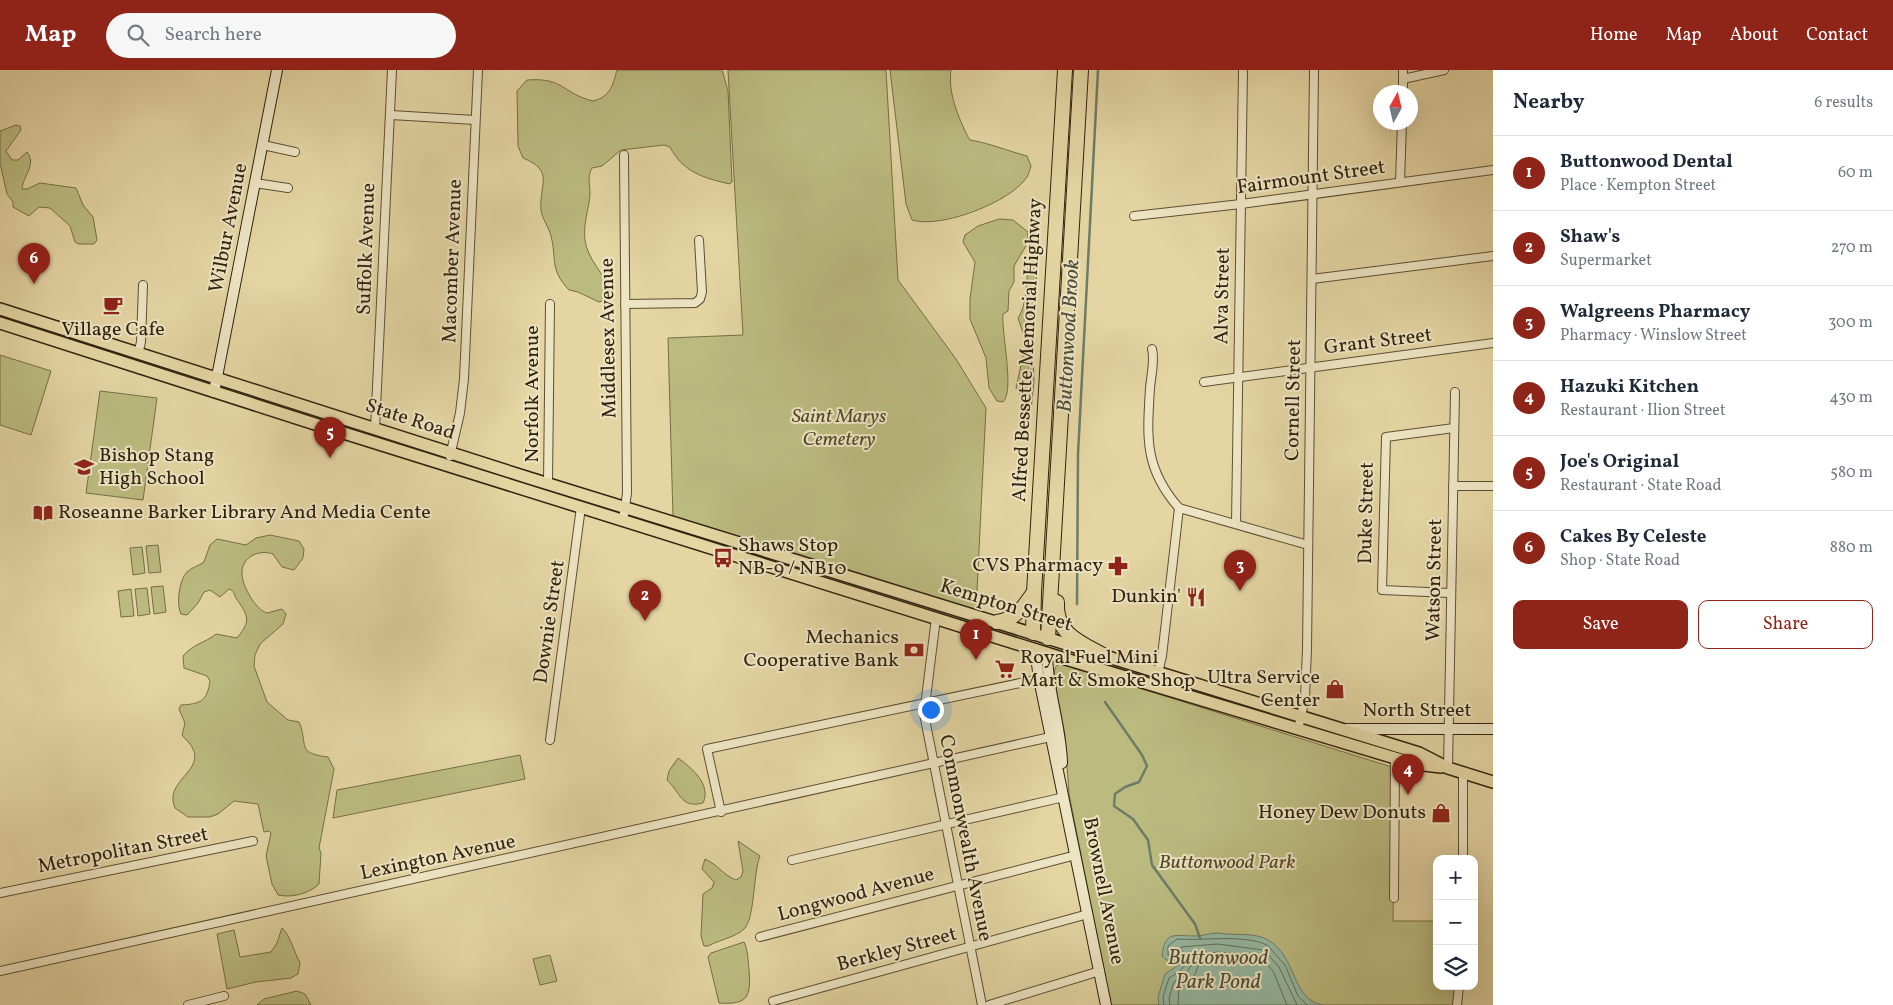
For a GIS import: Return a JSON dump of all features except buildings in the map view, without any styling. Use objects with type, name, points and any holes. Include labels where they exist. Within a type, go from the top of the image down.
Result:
[{"type":"highway","name":"Alfred Bessette Memorial Highway","points":[[1033,633],[1065,70]]},
{"type":"highway","name":"Alfred Bessette Memorial Highway","points":[[1048,638],[1081,70]]},
{"type":"highway","points":[[1055,515],[1059,564],[1057,617],[1067,634],[1103,655]]},
{"type":"highway","points":[[996,622],[1008,620],[1020,613],[1034,592]]},
{"type":"main road","name":"State Road","points":[[0,309],[374,429],[809,564]]},
{"type":"main road","name":"State Road","points":[[0,322],[214,392],[805,578]]},
{"type":"main road","points":[[805,578],[809,564]]},
{"type":"main road","name":"Kempton Street","points":[[809,564],[1419,753],[1448,768],[1493,782]]},
{"type":"main road","name":"Kempton Street","points":[[805,578],[1372,752],[1415,764],[1448,768]]},
{"type":"main road","name":"Brownell Avenue","points":[[1033,633],[1035,649]]},
{"type":"main road","name":"Brownell Avenue","points":[[1047,653],[1048,638]]},
{"type":"main road","points":[[1372,752],[1375,740]]},
{"type":"street","name":"Wilbur Avenue","points":[[214,392],[277,70]]},
{"type":"street","name":"Suffolk Avenue","points":[[374,429],[392,70]]},
{"type":"street","name":"Macomber Avenue","points":[[447,465],[461,407],[464,379],[478,70]]},
{"type":"street","name":"Alva Street","points":[[1236,523],[1243,70]]},
{"type":"street","name":"Cornell Street","points":[[1298,730],[1306,698],[1314,70]]},
{"type":"street","points":[[1403,85],[1404,70]]},
{"type":"street","points":[[1403,79],[1444,70]]},
{"type":"street","points":[[391,115],[475,120]]},
{"type":"street","points":[[1400,182],[1402,130]]},
{"type":"street","points":[[263,145],[295,152]]},
{"type":"street","name":"Middlesex Avenue","points":[[623,521],[627,493],[624,155]]},
{"type":"street","name":"Fairmount Street","points":[[1134,216],[1241,204],[1493,170]]},
{"type":"street","points":[[255,183],[288,188]]},
{"type":"street","points":[[625,304],[695,303],[700,299],[702,292],[699,240]]},
{"type":"street","points":[[1312,279],[1493,256]]},
{"type":"street","points":[[138,354],[141,342],[143,285]]},
{"type":"street","name":"Norfolk Avenue","points":[[548,483],[550,304]]},
{"type":"street","name":"Grant Street","points":[[1204,382],[1493,343]]},
{"type":"street","points":[[1152,349],[1149,420],[1151,456],[1161,486],[1180,508],[1308,545]]},
{"type":"street","name":"Watson Street","points":[[1448,768],[1455,392]]},
{"type":"street","name":"Duke Street","points":[[1450,593],[1382,590],[1383,512],[1386,437],[1454,428]]},
{"type":"street","points":[[1453,486],[1493,486]]},
{"type":"street","name":"Downie Street","points":[[550,740],[581,507]]},
{"type":"street","points":[[1155,686],[1159,673],[1180,508]]},
{"type":"street","name":"Commonwealth Avenue","points":[[936,618],[924,714],[982,1005]]},
{"type":"street","name":"Brownell Avenue","points":[[1035,649],[1044,678],[1064,797],[1106,1005]]},
{"type":"street","name":"Brownell Avenue","points":[[1044,678],[1047,653]]},
{"type":"street","points":[[720,812],[707,749],[1044,678]]},
{"type":"street","name":"North Street","points":[[1340,729],[1493,729]]},
{"type":"street","name":"Lexington Avenue","points":[[0,971],[883,776],[1055,736]]},
{"type":"street","points":[[1394,898],[1395,758]]},
{"type":"street","points":[[1463,773],[1463,855]]},
{"type":"street","points":[[792,860],[1064,797]]},
{"type":"street","name":"Metropolitan Street","points":[[0,893],[253,841]]},
{"type":"street","name":"Longwood Avenue","points":[[760,937],[1076,855]]},
{"type":"street","name":"Berkley Street","points":[[773,1001],[1088,914]]},
{"type":"street","points":[[988,1005],[1100,971]]},
{"type":"street","points":[[1457,1005],[1459,990]]},
{"type":"street","points":[[188,1005],[224,996]]},
{"type":"green space","points":[[617,70],[722,70],[728,91],[732,182],[730,184],[720,182],[695,173],[675,156],[670,147],[664,145],[621,150],[602,166],[592,168],[589,178],[590,194],[585,228],[586,247],[612,291],[610,298],[599,302],[569,290],[556,270],[551,236],[541,210],[542,173],[533,163],[523,158],[518,146],[517,91],[527,80],[549,81],[593,101],[603,97],[610,90]]},
{"type":"green space","name":"Saint Marys Cemetery","points":[[728,70],[886,70],[898,280],[956,359],[986,408],[976,611],[673,517],[668,338],[743,335]]},
{"type":"green space","points":[[890,70],[951,70],[952,96],[970,140],[1027,156],[1031,166],[1027,177],[1006,196],[974,211],[940,221],[925,222],[912,220],[906,204]]},
{"type":"green space","points":[[16,125],[20,126],[21,130],[6,151],[12,160],[18,160],[27,152],[30,157],[30,166],[22,189],[27,189],[40,183],[76,188],[83,205],[93,217],[97,240],[94,244],[79,244],[75,242],[70,226],[50,208],[39,207],[29,216],[13,207],[13,202],[7,194],[0,163],[0,131]]},
{"type":"green space","points":[[999,219],[1013,220],[1028,232],[1027,244],[1014,266],[1014,282],[1009,291],[1008,311],[1003,314],[1008,386],[1003,402],[997,401],[989,388],[986,358],[970,319],[970,299],[975,262],[963,242],[965,235],[978,226]]},
{"type":"green space","points":[[1034,253],[1038,259],[1032,327],[1034,382],[1031,410],[1016,388],[1026,342],[1018,318],[1024,302],[1029,264]]},
{"type":"green space","points":[[0,355],[51,371],[31,435],[0,425]]},
{"type":"green space","points":[[100,391],[157,398],[143,500],[86,493]]},
{"type":"green space","points":[[270,535],[299,541],[304,549],[303,558],[294,570],[282,567],[273,554],[268,553],[252,556],[244,563],[242,568],[243,579],[254,603],[267,613],[282,609],[286,614],[283,624],[260,644],[255,655],[254,666],[267,702],[288,720],[299,722],[307,750],[311,753],[328,757],[334,769],[319,848],[321,853],[319,884],[305,893],[288,896],[278,895],[272,884],[266,856],[271,833],[269,831],[264,832],[258,804],[234,801],[218,814],[210,817],[188,817],[175,808],[173,799],[179,783],[194,763],[195,755],[191,746],[182,735],[185,723],[179,709],[181,705],[194,704],[202,700],[207,693],[210,681],[207,676],[184,668],[183,656],[216,634],[237,638],[245,627],[247,618],[233,591],[229,589],[220,597],[210,590],[204,592],[198,603],[187,615],[181,614],[179,610],[180,586],[189,570],[204,562],[210,545],[217,539],[246,545],[256,538]]},
{"type":"green space","points":[[158,545],[161,572],[149,573],[146,546]]},
{"type":"green space","points":[[142,547],[145,573],[133,575],[130,548]]},
{"type":"green space","points":[[163,586],[166,612],[154,614],[151,587]]},
{"type":"green space","points":[[147,588],[150,614],[138,616],[135,589]]},
{"type":"green space","points":[[131,589],[134,616],[121,617],[118,591]]},
{"type":"green space","name":"Buttonwood Park","points":[[1059,663],[1395,768],[1393,921],[1433,921],[1433,990],[1459,990],[1457,1005],[1111,1005],[1069,794],[1065,735],[1054,677],[1055,668]]},
{"type":"green space","points":[[520,755],[525,779],[333,818],[337,790]]},
{"type":"green space","points":[[678,758],[699,777],[705,790],[703,803],[690,804],[685,802],[667,780],[669,771]]},
{"type":"green space","points":[[738,841],[760,856],[748,924],[741,932],[704,946],[701,936],[703,894],[712,888],[714,882],[702,869],[705,859],[736,880],[741,877],[743,871]]},
{"type":"green space","points":[[282,928],[300,963],[298,974],[291,978],[256,982],[227,989],[217,934],[234,930],[240,957],[271,952],[277,943]]},
{"type":"green space","points":[[744,942],[749,969],[749,986],[746,997],[737,1002],[719,1003],[708,957],[711,953]]},
{"type":"green space","points":[[550,955],[557,981],[540,985],[533,959]]},
{"type":"green space","points":[[297,991],[305,994],[311,1005],[257,1005],[264,999]]},
{"type":"water","name":"Buttonwood Park Pond","points":[[1218,933],[1251,935],[1268,940],[1284,956],[1305,995],[1323,1005],[1159,1005],[1158,997],[1165,974],[1180,964],[1178,961],[1166,960],[1162,956],[1163,948],[1168,938],[1177,935],[1198,936]]},
{"type":"waterway","name":"Buttonwood Brook","points":[[1077,604],[1078,454],[1098,70]]},
{"type":"waterway","name":"Buttonwood Brook","points":[[1105,702],[1142,755],[1147,766],[1139,782],[1125,787],[1115,794],[1114,806],[1133,819],[1148,840],[1152,865],[1195,924],[1200,938]]},
{"type":"place","name":"Cakes By Celeste","points":[[34,284]]},
{"type":"place","name":"Village Cafe","points":[[113,305]]},
{"type":"place","name":"Joe's Original","points":[[330,458]]},
{"type":"place","name":"Bishop Stang High School","points":[[84,467]]},
{"type":"place","name":"Roseanne Barker Library And Media Cente","points":[[43,513]]},
{"type":"place","name":"Shaws Stop NB-9 / NB10","points":[[723,558]]},
{"type":"place","name":"CVS Pharmacy","points":[[1118,566]]},
{"type":"place","name":"Walgreens Pharmacy","points":[[1240,591]]},
{"type":"place","name":"Dunkin'","points":[[1196,597]]},
{"type":"place","name":"Shaw's","points":[[645,621]]},
{"type":"place","name":"Mechanics Cooperative Bank","points":[[914,650]]},
{"type":"place","name":"Buttonwood Dental","points":[[976,660]]},
{"type":"place","name":"Royal Fuel Mini Mart & Smoke Shop","points":[[1005,669]]},
{"type":"place","name":"Ultra Service Center","points":[[1335,689]]},
{"type":"place","name":"Hazuki Kitchen","points":[[1408,795]]},
{"type":"place","name":"Honey Dew Donuts","points":[[1441,813]]}]
